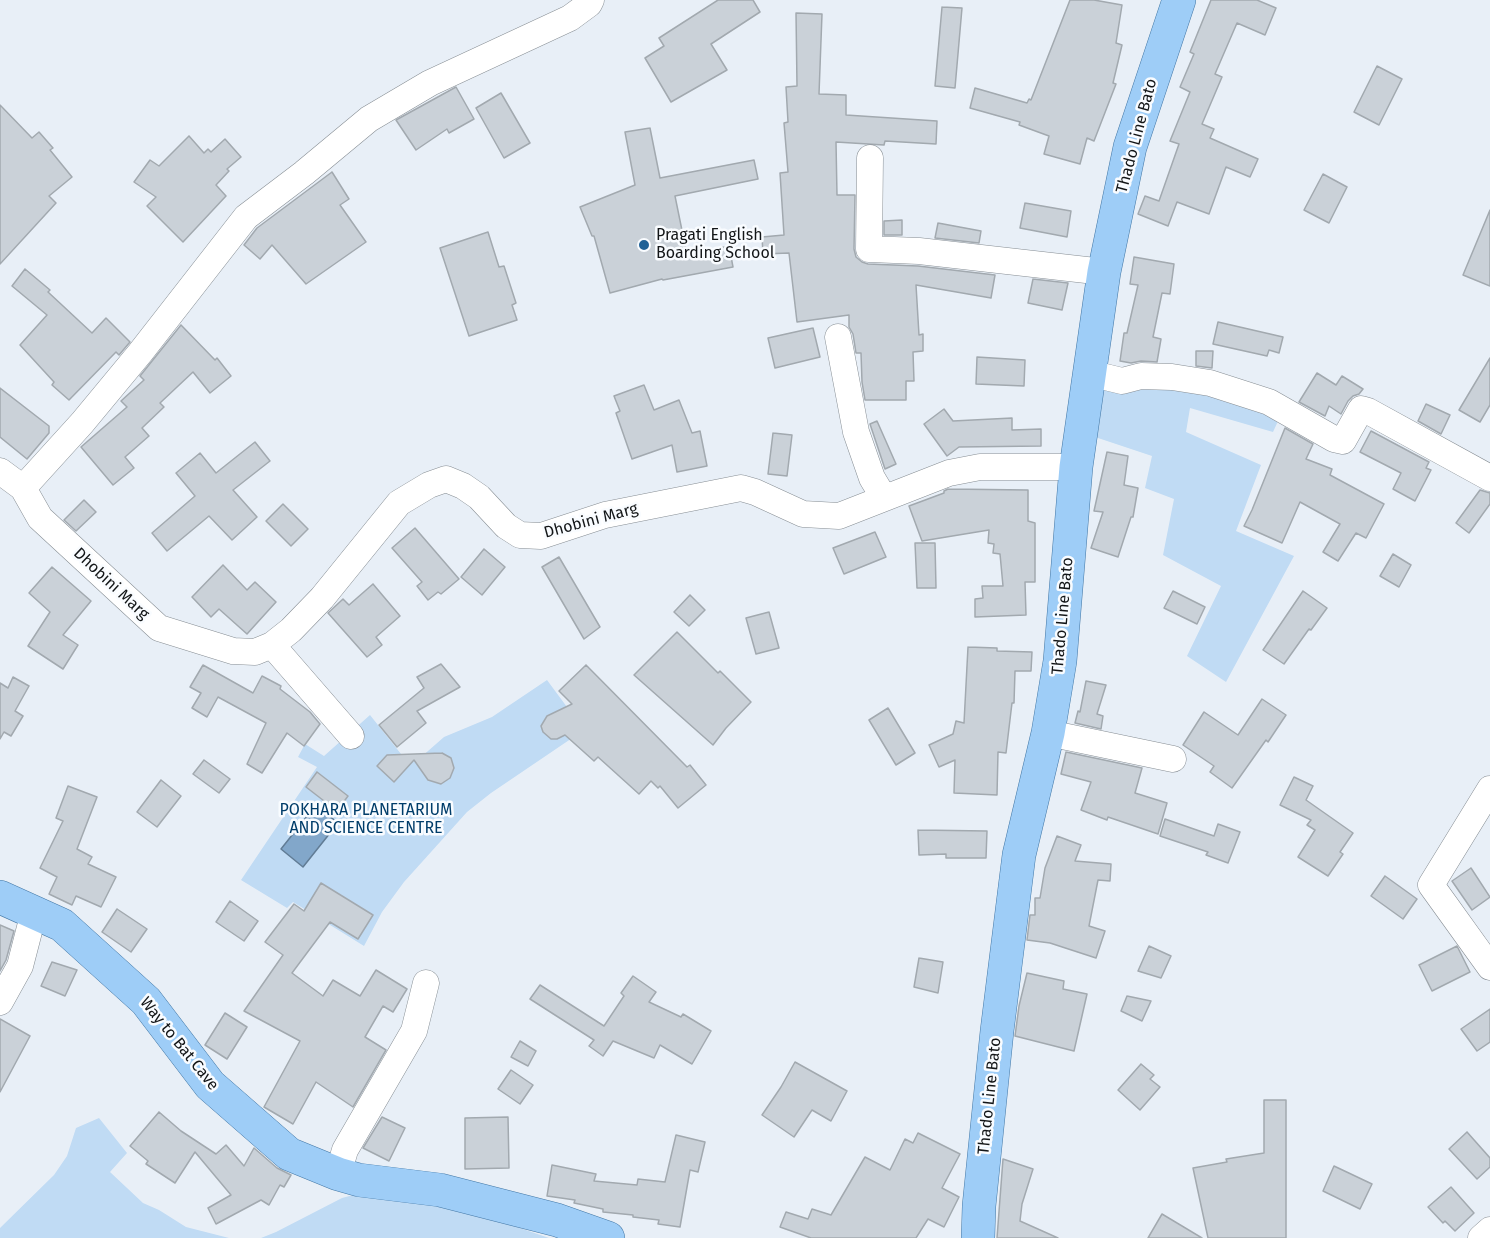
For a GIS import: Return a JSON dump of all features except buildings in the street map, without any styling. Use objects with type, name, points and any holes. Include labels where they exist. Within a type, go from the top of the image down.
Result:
[{"type":"main road","name":"Thado Line Bato","points":[[978,1238],[979,1206],[997,1031],[1019,855],[1048,733],[1060,662],[1076,467],[1104,272],[1130,147],[1179,0]]},
{"type":"main road","name":"Way to Bat Cave","points":[[0,897],[62,925],[146,1001],[210,1085],[289,1154],[359,1180],[440,1190],[557,1220],[609,1238]]},
{"type":"main road","points":[[965,1238],[979,1206]]},
{"type":"street","points":[[23,488],[82,423],[140,353],[246,217],[369,119],[430,83],[570,18],[591,0]]},
{"type":"street","points":[[870,158],[869,249],[919,251],[1104,272]]},
{"type":"street","points":[[838,337],[856,432],[872,478],[884,498]]},
{"type":"street","points":[[1089,374],[1122,381],[1141,376],[1172,377],[1210,383],[1269,402],[1334,440],[1344,441],[1360,410],[1368,411],[1490,478]]},
{"type":"street","name":"Dhobini Marg","points":[[0,471],[23,488],[40,518],[159,628],[233,651],[255,652],[272,645],[291,630],[322,598],[399,503],[429,485],[446,479],[463,486],[479,497],[507,526],[520,535],[542,536],[605,515],[741,488],[755,492],[802,514],[839,516],[949,473],[980,467],[1076,467]]},
{"type":"street","points":[[272,645],[351,736]]},
{"type":"street","points":[[1048,733],[1173,759]]},
{"type":"street","points":[[1490,789],[1431,885],[1490,967]]},
{"type":"street","points":[[0,1002],[20,966],[34,912]]},
{"type":"street","points":[[338,1174],[345,1150],[414,1031],[426,983]]},
{"type":"street","points":[[1480,1238],[1490,1230]]},
{"type":"green space","points":[[1094,383],[1190,389],[1279,419],[1273,432],[1190,408],[1186,432],[1261,465],[1236,531],[1294,556],[1226,682],[1187,656],[1221,586],[1163,555],[1174,499],[1145,488],[1152,456],[1086,434]]},
{"type":"green space","name":"POKHARA PLANETARIUM AND SCIENCE CENTRE","points":[[547,680],[584,730],[467,812],[404,882],[382,912],[364,946],[293,902],[287,908],[241,880],[317,767],[298,757],[305,744],[324,756],[370,715],[409,764],[420,758],[444,737],[492,717]]},
{"type":"green space","points":[[99,1118],[127,1153],[110,1172],[143,1203],[186,1227],[229,1238],[0,1238],[0,1228],[54,1175],[67,1156],[76,1128]]},
{"type":"green space","points":[[361,1193],[459,1207],[549,1238],[261,1238],[342,1198]]},
{"type":"shaded area","points":[[316,805],[338,823],[303,867],[281,849]]},
{"type":"place","name":"Pragati English Boarding School","points":[[644,245]]}]
